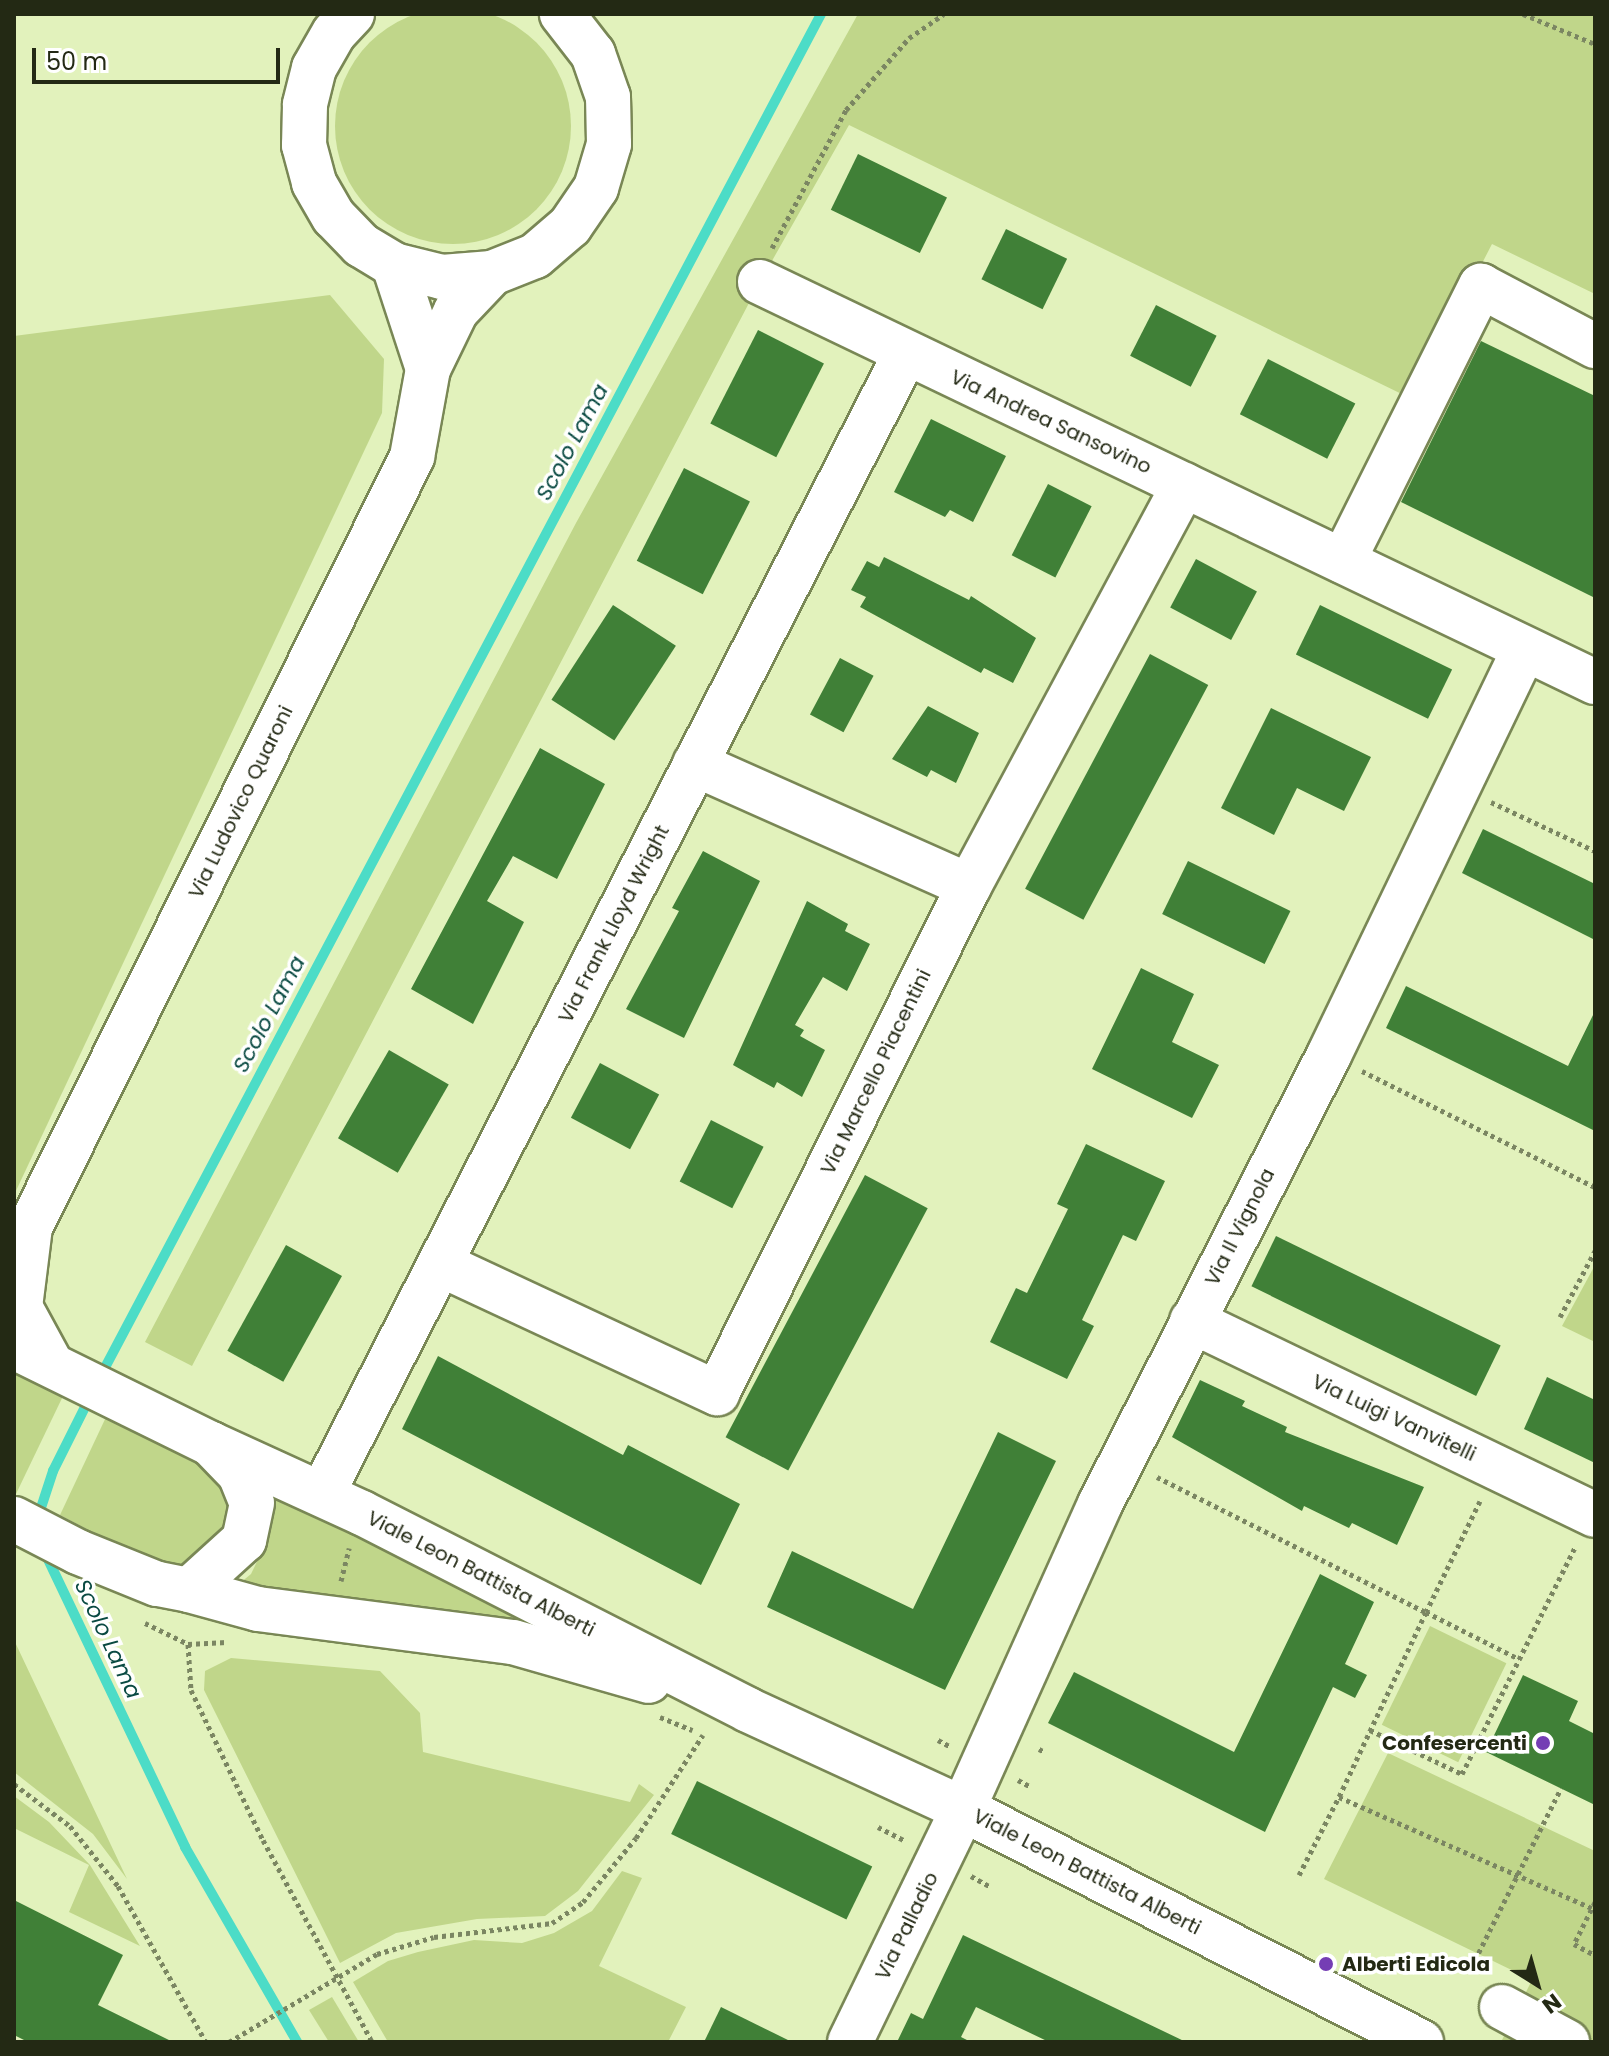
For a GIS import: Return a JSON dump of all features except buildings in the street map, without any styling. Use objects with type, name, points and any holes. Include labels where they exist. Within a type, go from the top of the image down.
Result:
[{"type":"street","points":[[339,20],[314,68],[305,105],[304,145],[314,183],[334,217],[361,245],[394,265],[442,277],[492,273],[535,256],[570,226],[596,188],[609,144],[608,97],[593,54],[562,14]]},
{"type":"street","name":"Via Ludovico Quaroni","points":[[394,265],[428,369]]},
{"type":"street","name":"Via Ludovico Quaroni","points":[[32,1355],[20,1307],[22,1231],[412,457],[428,369],[456,311],[492,273]]},
{"type":"street","name":"Via Andrea Sansovino","points":[[760,282],[1595,682]]},
{"type":"street","points":[[1343,561],[1481,286],[1595,346]]},
{"type":"street","name":"Via Frank Lloyd Wright","points":[[322,1494],[906,353]]},
{"type":"street","name":"Via Marcello Piacentini","points":[[440,1264],[717,1393],[969,886],[1184,485]]},
{"type":"street","name":"Via Il Vignola","points":[[963,1809],[1100,1504],[1329,1055],[1455,785],[1524,649]]},
{"type":"street","points":[[695,764],[969,886]]},
{"type":"street","name":"Via Luigi Vanvitelli","points":[[1192,1321],[1587,1526]]},
{"type":"street","name":"Viale Leon Battista Alberti","points":[[32,1355],[211,1444],[322,1494],[748,1710],[963,1809],[1421,2042]]},
{"type":"street","points":[[189,1590],[244,1540],[252,1503],[240,1474],[211,1444]]},
{"type":"street","name":"Viale Leon Battista Alberti","points":[[14,1519],[78,1552],[157,1584],[258,1609],[513,1642],[748,1710]]},
{"type":"street","name":"Via Palladio","points":[[850,2042],[963,1809]]},
{"type":"street","points":[[1502,2007],[1567,2042]]},
{"type":"path","points":[[760,282],[777,231],[846,110],[909,38],[944,14]]},
{"type":"path","points":[[1523,14],[1595,44]]},
{"type":"path","points":[[1455,785],[1595,851]]},
{"type":"path","points":[[1329,1055],[1595,1187]]},
{"type":"path","points":[[1560,1317],[1595,1251]]},
{"type":"path","points":[[1149,1473],[1519,1659]]},
{"type":"path","points":[[1299,1875],[1486,1490]]},
{"type":"path","points":[[1370,1730],[1462,1774],[1587,1526]]},
{"type":"path","points":[[340,1586],[352,1539]]},
{"type":"path","points":[[188,1644],[191,1690],[335,1980],[372,2042]]},
{"type":"path","points":[[229,2042],[377,1954],[434,1937],[552,1923],[583,1902],[636,1838],[703,1735]]},
{"type":"path","points":[[14,1784],[70,1826],[118,1886],[206,2042]]},
{"type":"path","points":[[1475,1960],[1561,1788]]},
{"type":"path","points":[[1339,1797],[1593,1905],[1574,1944],[1595,1955]]},
{"type":"green space","points":[[453,8],[476,10],[498,17],[537,42],[562,81],[569,103],[569,149],[562,171],[537,210],[498,235],[476,242],[453,244],[430,242],[408,235],[369,210],[344,171],[337,149],[335,126],[337,103],[344,81],[369,42],[408,17],[430,10]]},
{"type":"green space","points":[[858,14],[1595,14],[1595,294],[1492,244],[1412,399],[849,125],[760,282],[192,1366],[145,1342],[576,523]]},
{"type":"green space","points":[[330,295],[384,359],[382,413],[14,1195],[14,336]]},
{"type":"green space","points":[[1595,1265],[1595,1342],[1562,1326]]},
{"type":"green space","points":[[14,1369],[64,1394],[15,1496],[14,1495]]},
{"type":"green space","points":[[107,1415],[212,1466],[233,1508],[230,1529],[184,1569],[166,1571],[60,1515]]},
{"type":"green space","points":[[269,1493],[518,1617],[530,1628],[228,1593],[251,1574],[267,1541]]},
{"type":"green space","points":[[1430,1626],[1506,1663],[1458,1762],[1382,1725]]},
{"type":"green space","points":[[14,1640],[127,1879],[93,1834],[14,1772]]},
{"type":"green space","points":[[231,1658],[380,1671],[420,1713],[423,1752],[630,1802],[639,1784],[654,1795],[578,1891],[545,1916],[477,1919],[396,1933],[340,1963],[204,1690],[205,1671]]},
{"type":"green space","points":[[1388,1753],[1595,1851],[1595,2042],[1501,2042],[1532,1980],[1324,1879]]},
{"type":"green space","points":[[14,1796],[49,1822],[90,1865],[140,1946],[69,1912],[89,1865],[14,1828]]},
{"type":"green space","points":[[622,1871],[642,1878],[599,1966],[686,2007],[668,2042],[388,2042],[353,1982],[388,1961],[418,1952],[474,1940],[522,1943],[554,1933],[592,1911]]},
{"type":"green space","points":[[332,1997],[359,2042],[329,2042],[309,2010]]},
{"type":"waterway","name":"Scolo Lama","points":[[100,1377],[821,14]]},
{"type":"waterway","name":"Scolo Lama","points":[[37,1520],[53,1471],[91,1395]]},
{"type":"waterway","name":"Scolo Lama","points":[[45,1553],[185,1847],[297,2042]]},
{"type":"place","name":"Confesercenti","points":[[1543,1743]]},
{"type":"place","name":"Alberti Edicola","points":[[1326,1964]]}]
